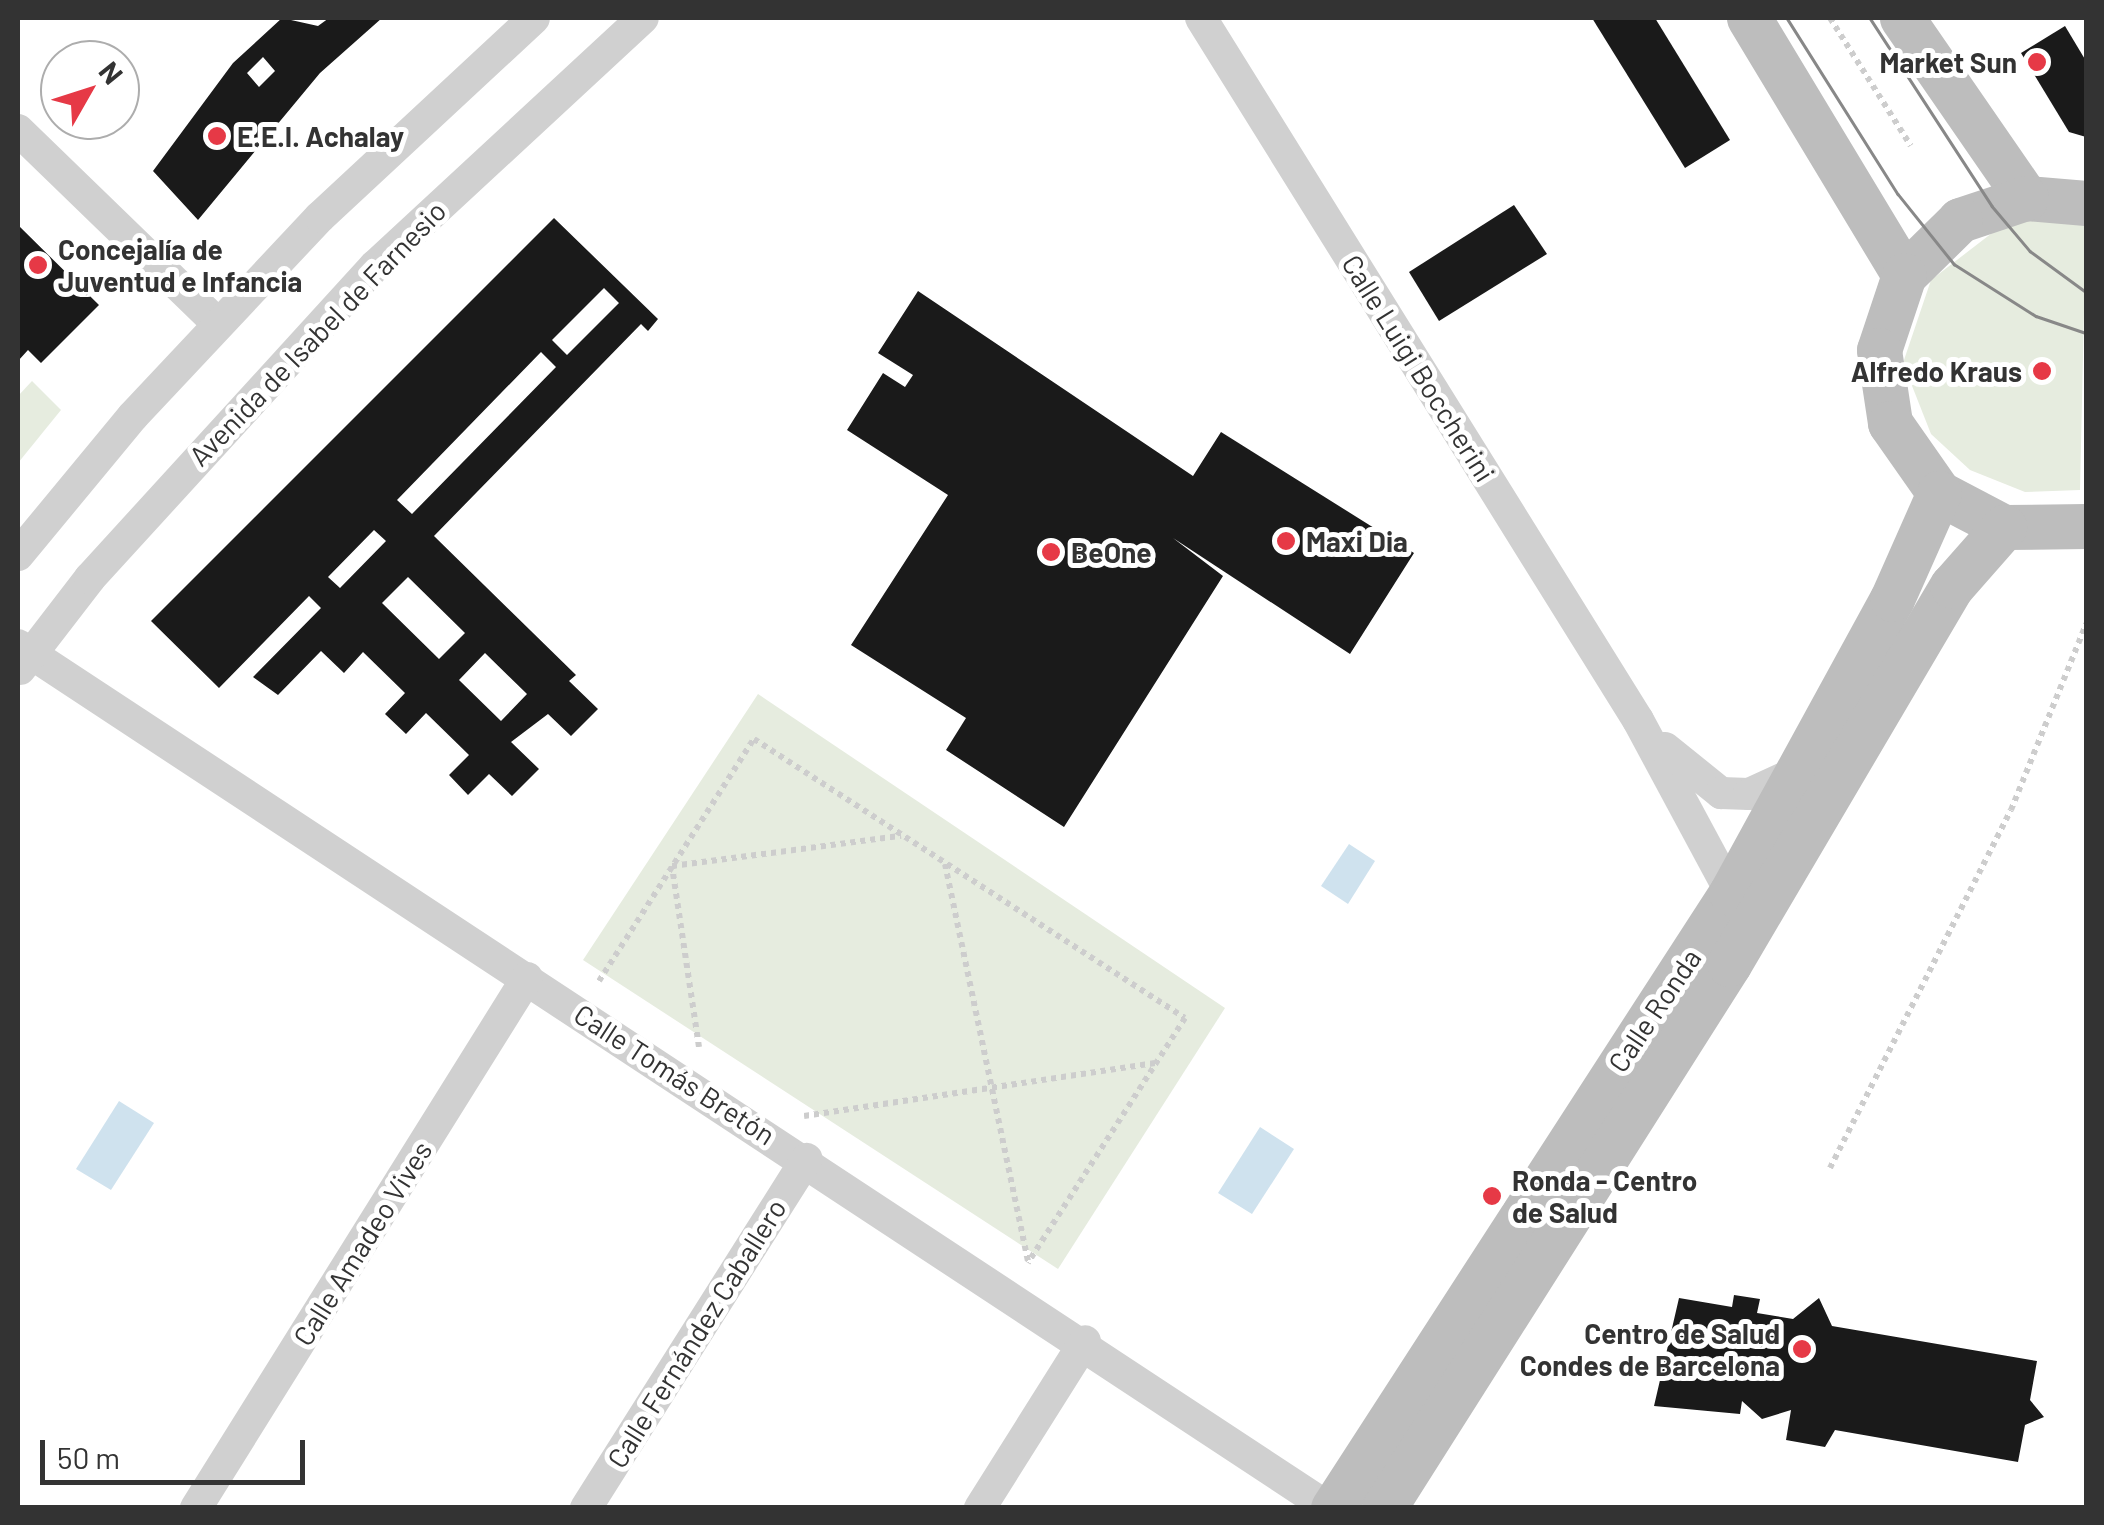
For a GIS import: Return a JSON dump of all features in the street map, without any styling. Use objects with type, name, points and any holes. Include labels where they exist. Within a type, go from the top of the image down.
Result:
[{"type":"street","points":[[18,555],[218,324],[534,18]]},
{"type":"street","name":"Avenida de Isabel de Farnesio","points":[[22,658],[362,280],[642,18]]},
{"type":"street","name":"Calle Luigi Boccherini","points":[[1200,18],[1638,720],[1731,894]]},
{"type":"street","points":[[1749,18],[1904,275]]},
{"type":"street","points":[[1902,18],[2026,198]]},
{"type":"street","points":[[18,130],[218,324]]},
{"type":"street","points":[[2086,202],[2026,198],[1960,220],[1904,275],[1879,350],[1881,391],[1912,464],[1939,493],[2004,526],[2086,526]]},
{"type":"street","name":"Calle Ronda","points":[[1384,1508],[1448,1366],[1802,770],[1939,493]]},
{"type":"street","name":"Calle Ronda","points":[[1331,1508],[1448,1366],[1952,586],[2004,526]]},
{"type":"street","name":"Calle Tomás Bretón","points":[[22,658],[807,1158],[1331,1508]]},
{"type":"street","name":"Calle Luigi Boccherini","points":[[1638,720],[1721,793],[1749,794],[1802,770]]},
{"type":"street","name":"Calle Amadeo Vives","points":[[196,1508],[527,978]]},
{"type":"street","name":"Calle Fernández Caballero","points":[[586,1508],[807,1158]]},
{"type":"street","points":[[980,1508],[1086,1341]]},
{"type":"path","points":[[1830,18],[1911,146]]},
{"type":"path","points":[[1830,1168],[2011,810],[2086,624]]},
{"type":"path","points":[[598,981],[754,739],[1185,1018],[1028,1263],[945,863]]},
{"type":"path","points":[[672,866],[903,835]]},
{"type":"path","points":[[672,866],[699,1047]]},
{"type":"path","points":[[804,1116],[1156,1062]]},
{"type":"shaded area","points":[[2014,216],[2086,222],[2080,490],[2025,492],[1970,470],[1931,434],[1903,363],[1931,280]]},
{"type":"shaded area","points":[[32,381],[61,410],[18,463],[18,396]]},
{"type":"shaded area","points":[[758,694],[1225,1008],[1058,1269],[583,960]]},
{"type":"water","points":[[1349,844],[1375,861],[1348,904],[1321,886]]},
{"type":"water","points":[[119,1101],[154,1123],[111,1190],[76,1169]]},
{"type":"water","points":[[1260,1127],[1294,1149],[1252,1214],[1218,1193]]},
{"type":"building","points":[[282,18],[318,26],[329,18],[382,18],[320,73],[198,220],[153,171],[233,63]],"holes":[[[263,57],[275,71],[259,87],[247,73]]]},
{"type":"building","points":[[1592,18],[1655,18],[1730,140],[1685,168]]},
{"type":"building","points":[[2065,26],[2086,61],[2086,137],[2069,132],[2021,53]]},
{"type":"building","points":[[1514,205],[1547,254],[1439,321],[1409,272]]},
{"type":"building","points":[[554,218],[658,319],[648,331],[641,324],[434,536],[576,675],[569,681],[598,709],[571,736],[548,714],[511,742],[539,769],[512,796],[489,774],[468,795],[449,775],[469,755],[426,713],[406,734],[385,714],[405,693],[363,652],[344,673],[321,651],[278,695],[253,677],[321,608],[309,596],[219,688],[151,621]],"holes":[[[604,288],[619,303],[567,355],[552,340]],[[541,352],[556,367],[412,514],[397,500]],[[374,530],[386,541],[340,588],[328,577]],[[408,577],[465,633],[439,659],[382,603]],[[485,653],[527,694],[501,721],[459,680]]]},
{"type":"building","name":"Concejalía de Juventud e Infancia","points":[[18,225],[99,305],[41,363],[28,350],[18,361]]},
{"type":"building","name":"BeOne","points":[[918,291],[1193,476],[1221,432],[1414,553],[1350,654],[1173,538],[1223,576],[1064,827],[946,750],[966,718],[851,645],[948,495],[847,430],[883,373],[905,387],[913,375],[878,353]]},
{"type":"building","points":[[1734,1295],[1760,1299],[1757,1313],[1793,1319],[1819,1298],[1832,1326],[2037,1361],[2030,1400],[2044,1417],[2025,1425],[2018,1462],[1835,1430],[1825,1447],[1786,1440],[1791,1410],[1762,1419],[1742,1401],[1740,1414],[1654,1406],[1679,1298],[1732,1307]]},
{"type":"tram line","points":[[1787,18],[1898,194],[1954,264],[2036,316],[2086,333]]},
{"type":"tram line","points":[[1870,18],[1992,206],[2030,251],[2086,292]]},
{"type":"place","name":"Market Sun","points":[[2037,62]]},
{"type":"place","name":"E.E.I. Achalay","points":[[217,136]]},
{"type":"place","name":"Concejalía de Juventud e Infancia","points":[[38,265]]},
{"type":"place","name":"Alfredo Kraus","points":[[2042,371]]},
{"type":"place","name":"Maxi Dia","points":[[1286,541]]},
{"type":"place","name":"BeOne","points":[[1051,552]]},
{"type":"place","name":"Ronda - Centro de Salud","points":[[1492,1196]]},
{"type":"place","name":"Centro de Salud Condes de Barcelona","points":[[1802,1349]]}]
